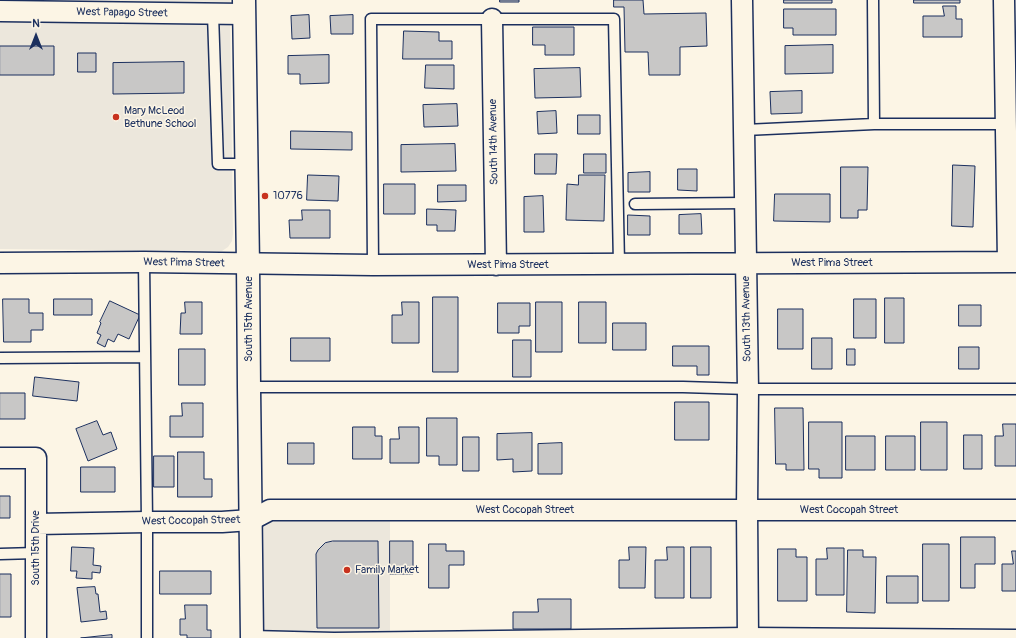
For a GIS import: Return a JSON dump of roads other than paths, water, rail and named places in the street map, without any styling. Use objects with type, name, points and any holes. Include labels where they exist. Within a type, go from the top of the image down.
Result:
[{"type":"main road","name":"South 15th Avenue","points":[[244,7],[252,637]]},
{"type":"street","name":"South 13th Avenue","points":[[742,0],[748,389],[748,636]]},
{"type":"street","points":[[1004,0],[1012,262]]},
{"type":"street","name":"West Papago Street","points":[[0,11],[213,14],[244,7]]},
{"type":"street","name":"South 14th Avenue","points":[[492,19],[496,265]]},
{"type":"street","name":"West Pima Street","points":[[0,263],[144,262],[496,265],[1012,262]]},
{"type":"street","name":"South 15th Drive","points":[[0,458],[36,458],[36,638]]},
{"type":"street","name":"West Cocopah Street","points":[[36,524],[222,522],[251,520],[270,510],[1016,510]]},
{"type":"lane","points":[[873,0],[874,124]]},
{"type":"lane","points":[[213,14],[218,164],[247,164]]},
{"type":"lane","points":[[373,265],[371,19],[614,19],[619,264]]},
{"type":"lane","points":[[745,130],[874,124],[1007,124]]},
{"type":"lane","points":[[635,204],[746,203]]},
{"type":"lane","points":[[144,262],[147,638]]},
{"type":"lane","points":[[0,358],[145,356]]},
{"type":"lane","points":[[249,387],[1016,389]]},
{"type":"lane","points":[[0,554],[36,553]]},
{"type":"lane","points":[[252,637],[278,636],[334,638],[1016,635]]},
{"type":"place","name":"Mary McLeod Bethune School","points":[[116,117]]},
{"type":"place","name":"10776","points":[[265,196]]},
{"type":"place","name":"Family Market","points":[[347,570]]}]
